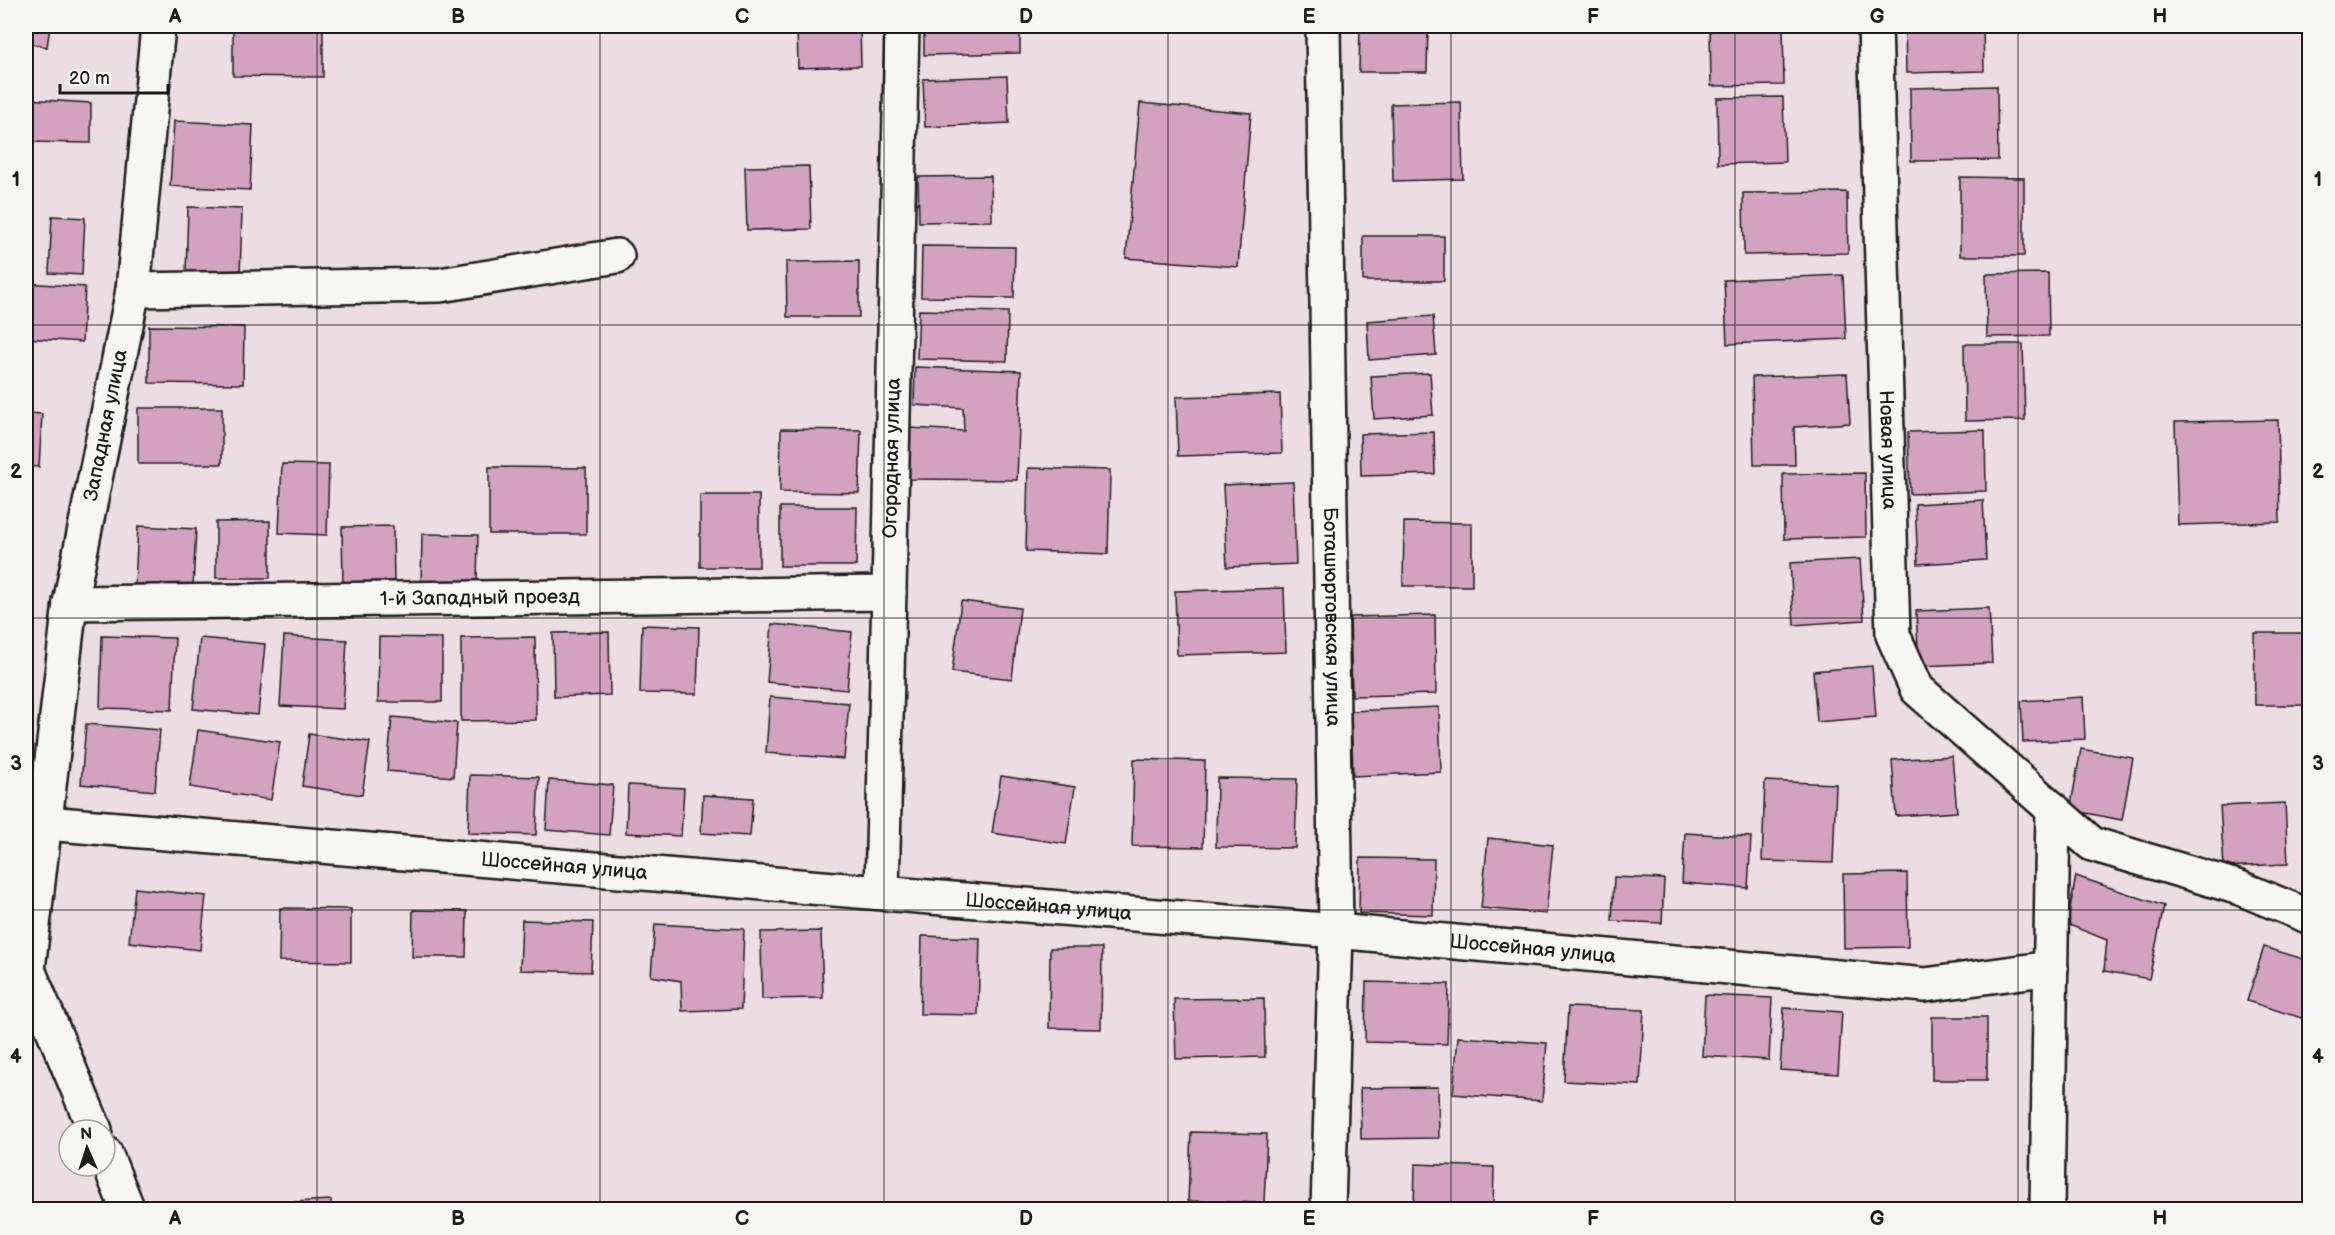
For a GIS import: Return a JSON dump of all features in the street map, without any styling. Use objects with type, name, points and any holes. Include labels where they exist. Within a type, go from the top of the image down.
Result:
[{"type":"street","name":"Западная улица","points":[[26,968],[46,823],[70,603],[133,290],[158,26]]},
{"type":"street","name":"Огородная улица","points":[[882,892],[902,26]]},
{"type":"street","name":"Боташюртовская улица","points":[[1323,26],[1336,931],[1328,1209]]},
{"type":"street","name":"Новая улица","points":[[1875,26],[1893,635],[1917,689],[2092,844],[2240,888],[2310,917]]},
{"type":"street","points":[[133,290],[440,285],[617,256]]},
{"type":"street","name":"1-й Западный проезд","points":[[70,603],[889,593]]},
{"type":"street","points":[[2047,1209],[2053,809]]},
{"type":"street","name":"Шоссейная улица","points":[[46,823],[1336,931],[1925,985],[2051,968]]},
{"type":"street","points":[[26,968],[90,1118]]},
{"type":"street","points":[[116,1178],[129,1209]]},
{"type":"building","points":[[26,26],[50,26],[47,47],[26,43]]},
{"type":"building","points":[[233,26],[323,26],[323,77],[233,76]]},
{"type":"building","points":[[797,26],[860,26],[861,66],[798,68]]},
{"type":"building","points":[[924,26],[1020,26],[1020,53],[924,55]]},
{"type":"building","points":[[1360,26],[1428,26],[1427,72],[1359,72]]},
{"type":"building","points":[[1710,26],[1783,26],[1784,85],[1711,86]]},
{"type":"building","points":[[1905,26],[1983,26],[1984,71],[1906,73]]},
{"type":"building","points":[[1007,76],[1009,123],[925,127],[923,79]]},
{"type":"building","points":[[1997,86],[1998,160],[1911,161],[1910,88]]},
{"type":"building","points":[[1783,97],[1785,162],[1718,164],[1717,98]]},
{"type":"building","points":[[26,99],[91,103],[91,143],[26,142]]},
{"type":"building","points":[[1461,102],[1463,179],[1393,181],[1391,104]]},
{"type":"building","points":[[1140,103],[1251,113],[1238,267],[1126,258]]},
{"type":"building","points":[[174,121],[253,125],[250,190],[170,186]]},
{"type":"building","points":[[809,166],[811,229],[747,230],[745,167]]},
{"type":"building","points":[[991,176],[992,221],[919,222],[918,177]]},
{"type":"building","points":[[1960,177],[2024,178],[2024,256],[1960,256]]},
{"type":"building","points":[[1847,192],[1848,253],[1744,255],[1743,193]]},
{"type":"building","points":[[188,207],[242,209],[240,276],[186,274]]},
{"type":"building","points":[[52,216],[85,218],[82,275],[49,273]]},
{"type":"building","points":[[1363,236],[1444,236],[1444,281],[1363,281]]},
{"type":"building","points":[[922,246],[1015,247],[1014,298],[921,297]]},
{"type":"building","points":[[859,261],[859,317],[787,317],[786,262]]},
{"type":"building","points":[[2048,273],[2049,336],[1987,337],[1986,274]]},
{"type":"building","points":[[1843,275],[1846,339],[1727,344],[1724,280]]},
{"type":"building","points":[[26,283],[85,287],[82,342],[26,338]]},
{"type":"building","points":[[919,310],[1008,312],[1007,361],[917,359]]},
{"type":"building","points":[[1433,316],[1436,355],[1369,360],[1367,321]]},
{"type":"building","points":[[149,326],[244,327],[243,384],[149,383]]},
{"type":"building","points":[[2307,338],[2310,338],[2310,409],[2308,409]]},
{"type":"building","points":[[1964,344],[2023,344],[2025,420],[1965,421]]},
{"type":"building","points":[[915,367],[1021,371],[1017,480],[908,479],[910,428],[964,431],[963,408],[914,405]]},
{"type":"building","points":[[1430,373],[1433,415],[1374,419],[1371,376]]},
{"type":"building","points":[[1847,374],[1850,423],[1794,427],[1795,465],[1754,465],[1752,377]]},
{"type":"building","points":[[1280,394],[1282,453],[1178,456],[1176,397]]},
{"type":"building","points":[[138,408],[222,408],[222,464],[138,464]]},
{"type":"building","points":[[26,413],[42,414],[39,467],[26,466]]},
{"type":"building","points":[[2278,420],[2280,522],[2178,525],[2175,422]]},
{"type":"building","points":[[781,429],[861,430],[859,493],[780,492]]},
{"type":"building","points":[[1985,430],[1986,491],[1910,494],[1908,432]]},
{"type":"building","points":[[1434,432],[1435,474],[1361,476],[1360,434]]},
{"type":"building","points":[[282,464],[329,465],[327,535],[279,533]]},
{"type":"building","points":[[489,467],[586,468],[586,534],[489,534]]},
{"type":"building","points":[[1028,468],[1110,470],[1108,554],[1026,551]]},
{"type":"building","points":[[1865,473],[1866,537],[1784,539],[1783,474]]},
{"type":"building","points":[[1293,482],[1296,564],[1227,567],[1223,485]]},
{"type":"building","points":[[700,495],[759,495],[759,567],[700,567]]},
{"type":"building","points":[[1983,500],[1986,560],[1918,564],[1915,504]]},
{"type":"building","points":[[780,507],[857,507],[856,566],[780,566]]},
{"type":"building","points":[[270,521],[270,578],[216,578],[216,522]]},
{"type":"building","points":[[1404,522],[1472,523],[1472,586],[1403,586]]},
{"type":"building","points":[[138,526],[196,529],[193,587],[135,584]]},
{"type":"building","points":[[393,526],[394,584],[343,585],[342,527]]},
{"type":"building","points":[[422,534],[478,535],[477,586],[421,585]]},
{"type":"building","points":[[1860,559],[1864,620],[1794,625],[1790,563]]},
{"type":"building","points":[[1284,588],[1286,652],[1177,655],[1175,591]]},
{"type":"building","points":[[961,601],[1020,608],[1012,679],[952,672]]},
{"type":"building","points":[[1989,608],[1992,663],[1919,666],[1916,611]]},
{"type":"building","points":[[1435,615],[1436,694],[1352,696],[1350,617]]},
{"type":"building","points":[[772,624],[852,632],[847,690],[767,682]]},
{"type":"building","points":[[642,625],[699,627],[697,694],[640,693]]},
{"type":"building","points":[[609,632],[610,695],[554,697],[553,633]]},
{"type":"building","points":[[2254,633],[2310,633],[2310,705],[2255,705]]},
{"type":"building","points":[[102,636],[175,638],[172,710],[100,708]]},
{"type":"building","points":[[284,636],[347,640],[343,709],[280,706]]},
{"type":"building","points":[[379,637],[442,638],[442,702],[378,702]]},
{"type":"building","points":[[535,637],[536,720],[461,721],[461,638]]},
{"type":"building","points":[[200,638],[265,644],[258,715],[193,709]]},
{"type":"building","points":[[1872,666],[1876,717],[1817,722],[1813,671]]},
{"type":"building","points":[[770,697],[849,703],[844,759],[766,753]]},
{"type":"building","points":[[2083,697],[2085,739],[2023,742],[2021,701]]},
{"type":"building","points":[[1439,707],[1441,772],[1353,776],[1351,711]]},
{"type":"building","points":[[392,717],[457,723],[453,777],[387,771]]},
{"type":"building","points":[[86,724],[160,730],[155,791],[81,784]]},
{"type":"building","points":[[198,730],[280,742],[271,800],[190,787]]},
{"type":"building","points":[[309,734],[370,742],[362,795],[302,786]]},
{"type":"building","points":[[2081,749],[2133,758],[2122,820],[2070,810]]},
{"type":"building","points":[[1952,756],[1957,812],[1896,816],[1892,760]]},
{"type":"building","points":[[1134,759],[1205,761],[1203,847],[1132,846]]},
{"type":"building","points":[[470,775],[539,777],[536,835],[468,833]]},
{"type":"building","points":[[1001,776],[1075,787],[1066,844],[992,833]]},
{"type":"building","points":[[1217,778],[1297,779],[1295,848],[1216,847]]},
{"type":"building","points":[[549,780],[613,785],[609,835],[546,830]]},
{"type":"building","points":[[1765,781],[1836,784],[1833,863],[1762,861]]},
{"type":"building","points":[[628,785],[684,788],[681,836],[626,833]]},
{"type":"building","points":[[703,795],[753,798],[750,836],[701,833]]},
{"type":"building","points":[[2285,803],[2288,864],[2224,867],[2220,806]]},
{"type":"building","points":[[1685,833],[1751,837],[1748,888],[1682,883]]},
{"type":"building","points":[[1488,838],[1553,845],[1546,914],[1481,908]]},
{"type":"building","points":[[1360,858],[1434,859],[1433,915],[1359,913]]},
{"type":"building","points":[[1907,873],[1908,947],[1844,948],[1843,874]]},
{"type":"building","points":[[2076,876],[2164,906],[2149,979],[2104,971],[2107,940],[2067,924]]},
{"type":"building","points":[[1614,877],[1664,879],[1662,923],[1612,921]]},
{"type":"building","points":[[135,888],[206,896],[200,950],[129,942]]},
{"type":"building","points":[[280,908],[351,909],[351,962],[279,961]]},
{"type":"building","points":[[413,910],[467,911],[466,957],[412,957]]},
{"type":"building","points":[[522,920],[593,922],[591,972],[520,970]]},
{"type":"building","points":[[655,924],[744,929],[741,1009],[682,1011],[681,981],[651,976]]},
{"type":"building","points":[[821,931],[823,998],[762,999],[761,932]]},
{"type":"building","points":[[922,936],[980,938],[978,1015],[920,1014]]},
{"type":"building","points":[[2264,947],[2310,961],[2308,1020],[2247,1001]]},
{"type":"building","points":[[1050,948],[1102,948],[1101,1029],[1049,1028]]},
{"type":"building","points":[[1366,982],[1449,984],[1447,1044],[1365,1042]]},
{"type":"building","points":[[1705,995],[1772,998],[1769,1060],[1702,1056]]},
{"type":"building","points":[[1264,998],[1265,1057],[1176,1059],[1174,999]]},
{"type":"building","points":[[1568,1007],[1644,1010],[1640,1085],[1564,1081]]},
{"type":"building","points":[[1784,1008],[1842,1012],[1838,1074],[1780,1070]]},
{"type":"building","points":[[1932,1017],[1987,1017],[1987,1080],[1932,1080]]},
{"type":"building","points":[[1458,1037],[1547,1043],[1542,1101],[1453,1094]]},
{"type":"building","points":[[1438,1087],[1439,1138],[1361,1139],[1360,1088]]},
{"type":"building","points":[[1191,1132],[1267,1134],[1264,1203],[1188,1201]]},
{"type":"building","points":[[1415,1164],[1494,1167],[1493,1210],[1414,1210]]},
{"type":"building","points":[[331,1200],[331,1210],[257,1210],[257,1204]]}]
